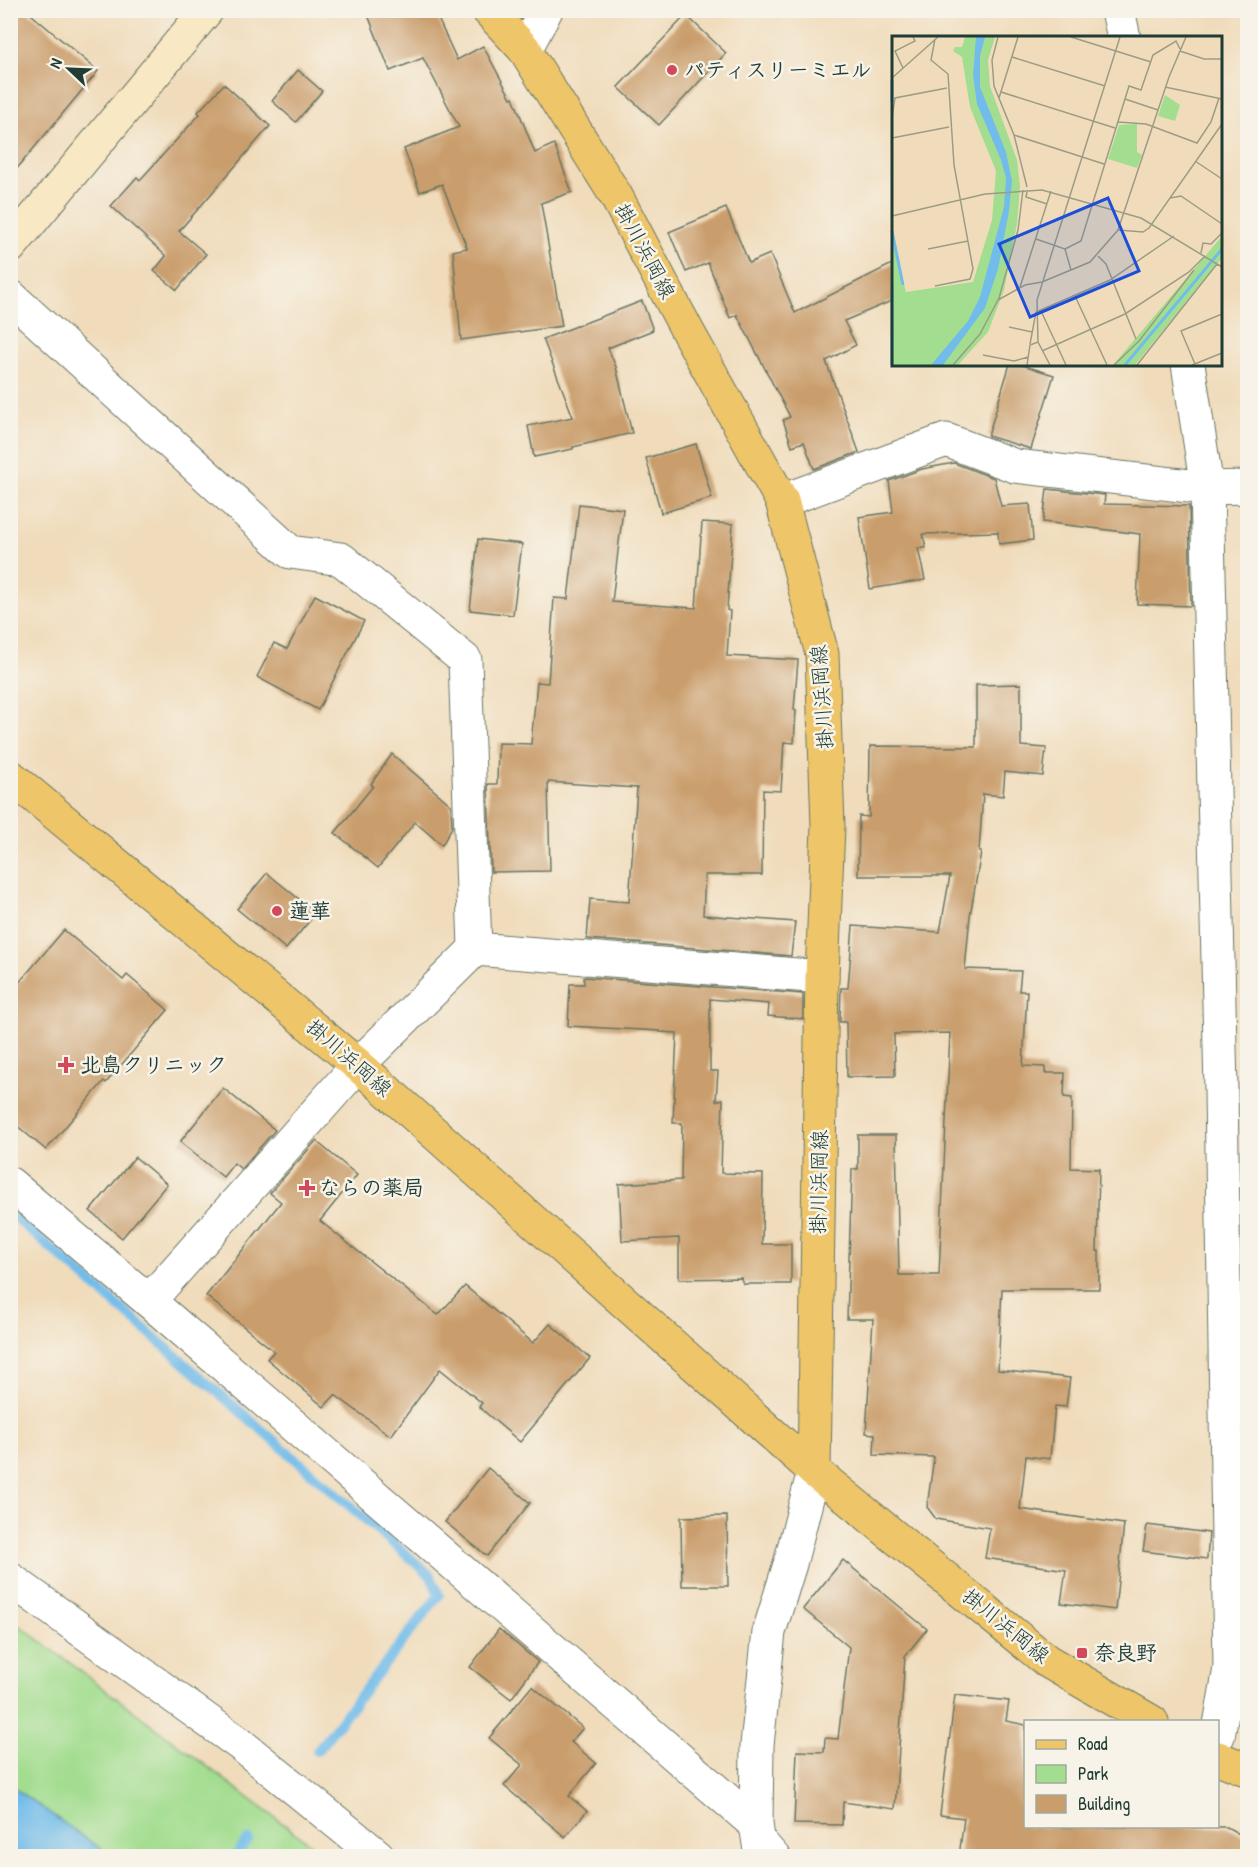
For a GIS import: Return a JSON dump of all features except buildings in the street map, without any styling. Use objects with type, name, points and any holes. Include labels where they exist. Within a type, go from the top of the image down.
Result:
[{"type":"main road","name":"掛川浜岡線","points":[[488,10],[525,50],[616,196],[689,334],[782,501],[822,654],[828,826],[822,977],[814,1471]]},
{"type":"main road","name":"掛川浜岡線","points":[[10,776],[358,1065],[814,1471],[1047,1661],[1149,1720]]},
{"type":"main road","points":[[1219,1759],[1248,1770]]},
{"type":"street","points":[[10,247],[207,10]]},
{"type":"street","points":[[525,50],[546,10]]},
{"type":"street","points":[[1118,10],[1124,36]]},
{"type":"street","points":[[10,296],[290,552],[341,559],[465,660],[475,949],[358,1065],[149,1301]]},
{"type":"street","points":[[1188,366],[1207,488],[1234,1090],[1239,1668],[1219,1734]]},
{"type":"street","points":[[782,501],[946,440],[1015,466],[1207,488],[1248,487]]},
{"type":"street","points":[[475,949],[822,977]]},
{"type":"street","points":[[10,1184],[149,1301],[759,1841]]},
{"type":"street","points":[[759,1841],[757,1745],[769,1632],[814,1471]]},
{"type":"street","points":[[10,1579],[240,1744],[378,1857]]},
{"type":"street","points":[[1219,1760],[1248,1779]]},
{"type":"lane","points":[[759,1841],[782,1857]]},
{"type":"green space","points":[[10,1619],[30,1633],[326,1856],[11,1856]]},
{"type":"water","points":[[11,1786],[111,1856],[11,1856]]},
{"type":"waterway","points":[[10,1213],[431,1576],[439,1595],[317,1751]]},
{"type":"waterway","points":[[235,1856],[248,1840]]},
{"type":"place","name":"パティスリーミエル","points":[[672,70]]},
{"type":"place","name":"蓮華","points":[[277,911]]},
{"type":"place","name":"北島クリニック","points":[[66,1065]]},
{"type":"place","name":"ならの薬局","points":[[307,1188]]},
{"type":"place","name":"奈良野","points":[[1082,1653]]}]
